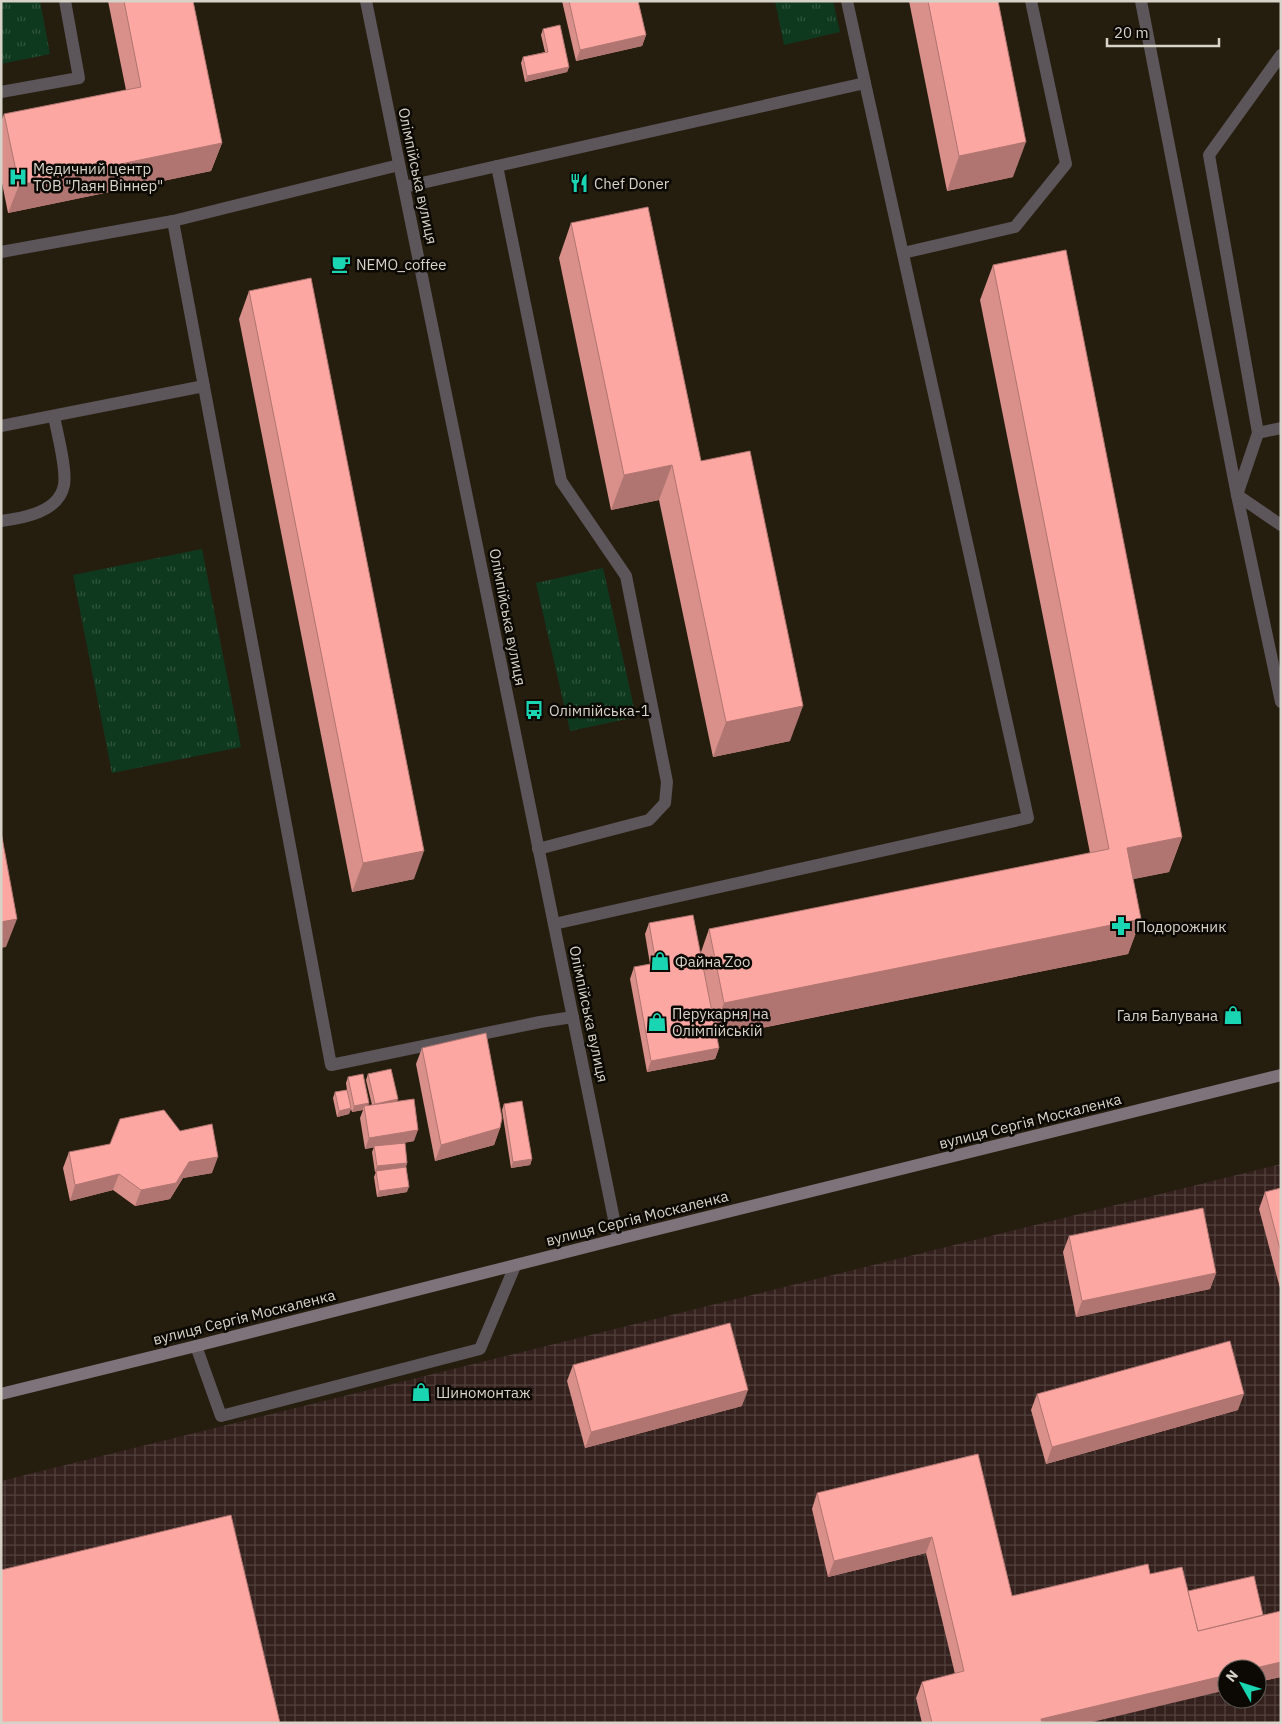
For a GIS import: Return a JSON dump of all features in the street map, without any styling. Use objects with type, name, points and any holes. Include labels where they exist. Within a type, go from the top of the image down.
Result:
[{"type":"main road","name":"вулиця Сергія Москаленка","points":[[1,1394],[1281,1075]]},
{"type":"street","points":[[1,92],[79,78],[65,1]]},
{"type":"street","name":"Олімпійська вулиця","points":[[366,1],[618,1239]]},
{"type":"street","points":[[554,924],[1028,818],[847,1]]},
{"type":"street","points":[[903,253],[1015,227],[1066,164],[1031,1]]},
{"type":"street","points":[[1141,1],[1237,495],[1281,702]]},
{"type":"street","points":[[1237,495],[1258,433],[1209,155],[1281,55]]},
{"type":"street","points":[[404,187],[865,83]]},
{"type":"street","points":[[1,252],[173,221],[399,165]]},
{"type":"street","points":[[498,166],[561,481],[626,576],[667,782],[665,802],[649,820],[538,849]]},
{"type":"street","points":[[173,221],[331,1065],[540,1022],[573,1017]]},
{"type":"street","points":[[1,426],[204,386]]},
{"type":"street","points":[[1,521],[36,514],[52,504],[61,494],[64,484],[64,472],[54,416]]},
{"type":"street","points":[[1258,433],[1281,428]]},
{"type":"street","points":[[1237,495],[1281,525]]},
{"type":"street","points":[[196,1346],[220,1416],[230,1414],[480,1350],[515,1266]]},
{"type":"shaded area","points":[[1281,1164],[1281,1723],[1,1723],[1,1481]]},
{"type":"green space","points":[[1,1],[40,1],[50,54],[1,64]]},
{"type":"green space","points":[[775,1],[833,1],[840,32],[784,45]]},
{"type":"green space","points":[[202,549],[241,747],[112,773],[73,575]]},
{"type":"green space","points":[[603,568],[636,717],[570,731],[536,583]]},
{"type":"building","points":[[124,1],[193,1],[222,143],[19,185],[4,114],[141,87]]},
{"type":"building","points":[[569,1],[638,1],[646,35],[580,50]]},
{"type":"building","points":[[928,1],[998,1],[1026,142],[959,156]]},
{"type":"building","points":[[560,25],[569,67],[527,76],[523,57],[548,52],[543,29]]},
{"type":"building","points":[[648,207],[701,461],[750,451],[803,706],[726,722],[672,465],[624,475],[571,223]]},
{"type":"building","points":[[1066,250],[1182,837],[1127,848],[1141,919],[724,1003],[709,929],[1109,849],[993,265]]},
{"type":"building","points":[[311,278],[424,851],[363,863],[249,291]]},
{"type":"building","points":[[1,832],[17,919],[1,922]]},
{"type":"building","points":[[693,915],[719,1048],[651,1061],[634,967],[656,963],[649,923]]},
{"type":"building","points":[[486,1033],[502,1118],[500,1128],[441,1145],[422,1048]]},
{"type":"building","points":[[391,1069],[398,1099],[375,1104],[368,1074]]},
{"type":"building","points":[[363,1074],[369,1103],[354,1106],[348,1077]]},
{"type":"building","points":[[347,1090],[351,1108],[339,1111],[335,1092]]},
{"type":"building","points":[[414,1099],[418,1130],[369,1138],[364,1106]]},
{"type":"building","points":[[522,1101],[532,1159],[513,1162],[504,1104]]},
{"type":"building","points":[[164,1110],[180,1131],[212,1124],[218,1157],[189,1162],[176,1183],[141,1190],[119,1174],[75,1185],[69,1152],[110,1144],[120,1119]]},
{"type":"building","points":[[405,1143],[407,1163],[377,1166],[374,1146]]},
{"type":"building","points":[[406,1167],[409,1187],[379,1191],[376,1171]]},
{"type":"building","points":[[1281,1188],[1281,1253],[1265,1192]]},
{"type":"building","points":[[1203,1208],[1216,1273],[1082,1301],[1069,1236]]},
{"type":"building","points":[[730,1323],[748,1390],[591,1432],[573,1365]]},
{"type":"building","points":[[1230,1341],[1244,1394],[1052,1447],[1037,1394]]},
{"type":"building","points":[[978,1454],[1012,1596],[1148,1564],[1150,1574],[1182,1567],[1198,1631],[1281,1611],[1281,1662],[1267,1665],[1267,1659],[1217,1659],[1217,1677],[1041,1719],[1042,1723],[932,1723],[922,1682],[964,1671],[932,1537],[834,1561],[817,1493]]},
{"type":"building","points":[[231,1515],[280,1723],[1,1723],[1,1570]]},
{"type":"building","points":[[1254,1576],[1263,1615],[1198,1631],[1188,1591]]},
{"type":"place","name":"Медичний центр ТОВ \"Лаян Віннер\"","points":[[18,177]]},
{"type":"place","name":"Chef Doner","points":[[579,183]]},
{"type":"place","name":"NEMO_coffee","points":[[341,264]]},
{"type":"place","name":"Олімпійська-1","points":[[534,710]]},
{"type":"place","name":"Подорожник","points":[[1121,926]]},
{"type":"place","name":"Файна Zoo","points":[[660,961]]},
{"type":"place","name":"Галя Балувана","points":[[1233,1015]]},
{"type":"place","name":"Перукарня на Олімпійській","points":[[657,1022]]},
{"type":"place","name":"Шиномонтаж","points":[[421,1392]]}]
